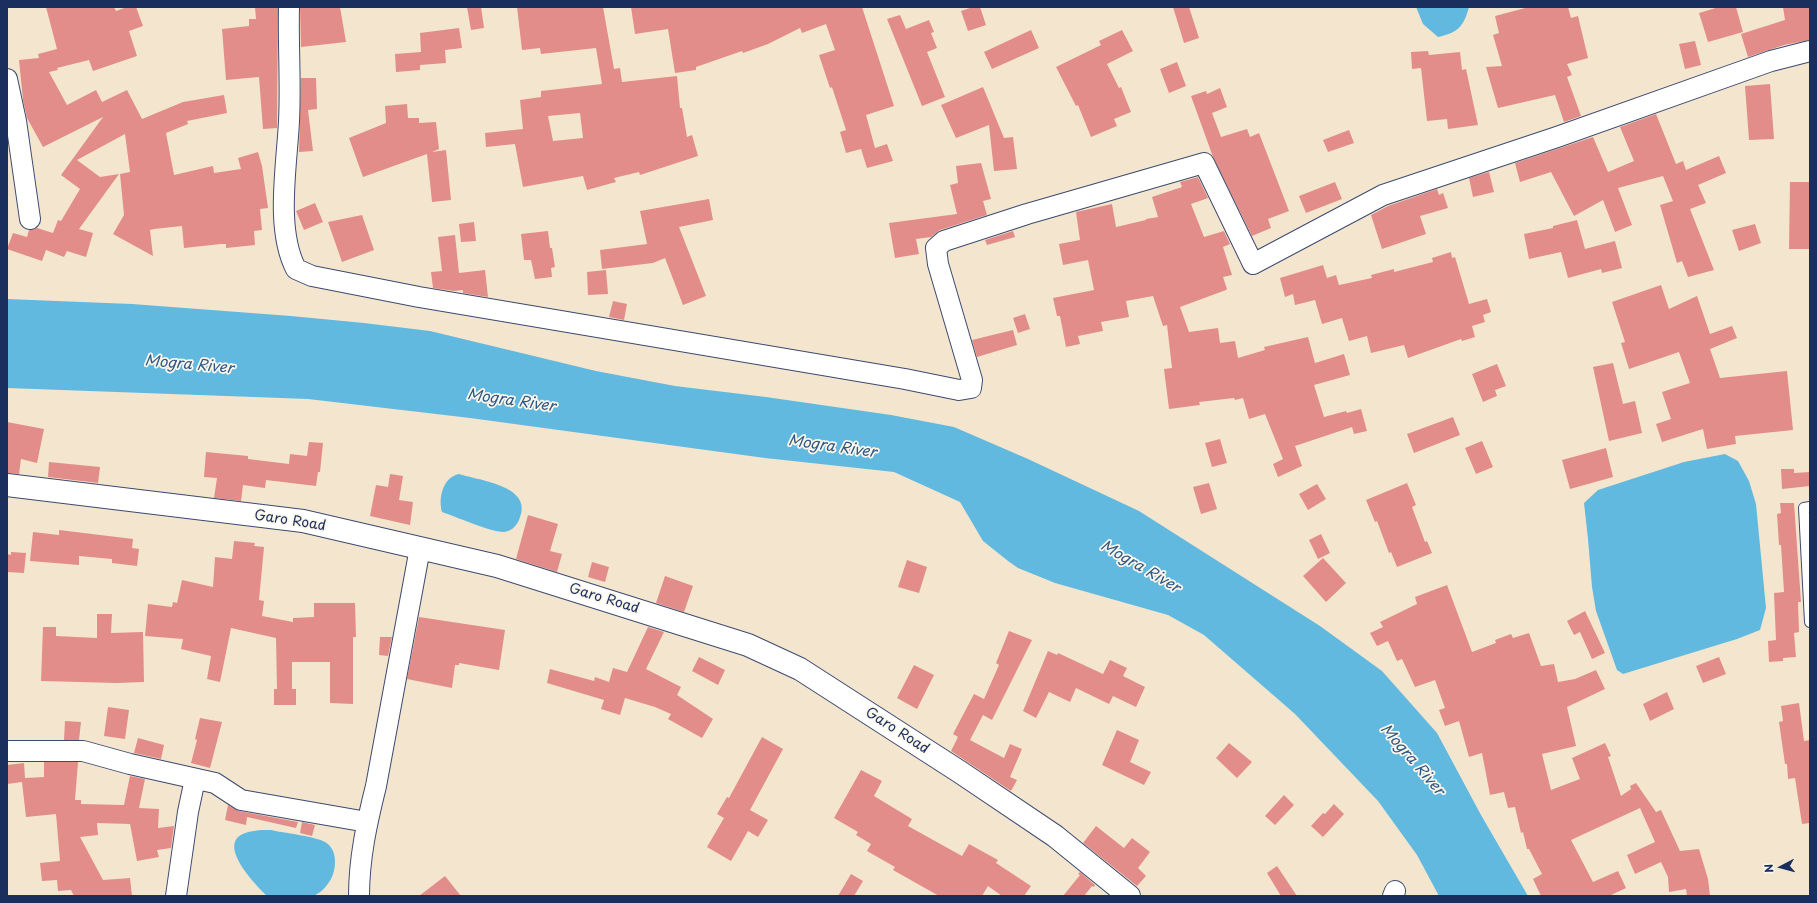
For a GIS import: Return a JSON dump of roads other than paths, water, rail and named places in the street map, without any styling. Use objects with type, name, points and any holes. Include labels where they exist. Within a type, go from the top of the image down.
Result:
[{"type":"street","points":[[289,7],[289,121],[284,211],[288,247],[296,269],[312,276],[419,297],[904,379],[959,390],[971,388],[972,380],[937,257],[936,248],[944,241],[1013,218],[1204,163],[1253,264],[1383,195],[1558,137],[1772,61],[1810,51]]},
{"type":"street","points":[[7,79],[16,121],[30,219]]},
{"type":"street","name":"Garo Road","points":[[7,485],[303,521],[497,566],[748,645],[800,669],[1055,836],[1129,896]]},
{"type":"street","points":[[359,896],[367,822],[376,786],[420,548]]},
{"type":"street","points":[[7,751],[83,751],[215,783],[241,800],[367,822]]},
{"type":"street","points":[[176,896],[188,812],[195,779]]},
{"type":"lane","points":[[1810,507],[1804,508],[1810,622]]},
{"type":"water","points":[[1416,7],[1469,7],[1465,19],[1459,28],[1451,33],[1438,37],[1423,24]]},
{"type":"water","name":"Mogra River","points":[[7,299],[132,304],[291,316],[430,331],[596,371],[675,386],[766,397],[891,415],[954,427],[1028,459],[1139,511],[1320,626],[1382,671],[1437,733],[1481,815],[1528,896],[1439,896],[1417,855],[1378,801],[1295,714],[1204,635],[1168,615],[1055,583],[1018,568],[983,541],[960,502],[894,472],[765,458],[470,418],[308,399],[7,388]]},
{"type":"water","points":[[1725,454],[1738,461],[1749,481],[1756,504],[1766,608],[1760,630],[1737,639],[1623,674],[1617,670],[1596,611],[1592,587],[1584,503],[1598,490],[1684,462]]},
{"type":"water","points":[[459,474],[492,483],[513,492],[519,499],[522,509],[518,523],[510,530],[503,532],[482,527],[442,512],[441,495],[443,489],[449,479]]},
{"type":"water","points":[[271,830],[318,839],[331,847],[335,857],[335,867],[332,877],[324,889],[312,896],[267,896],[256,885],[238,860],[235,851],[235,843],[238,837],[245,833]]}]
